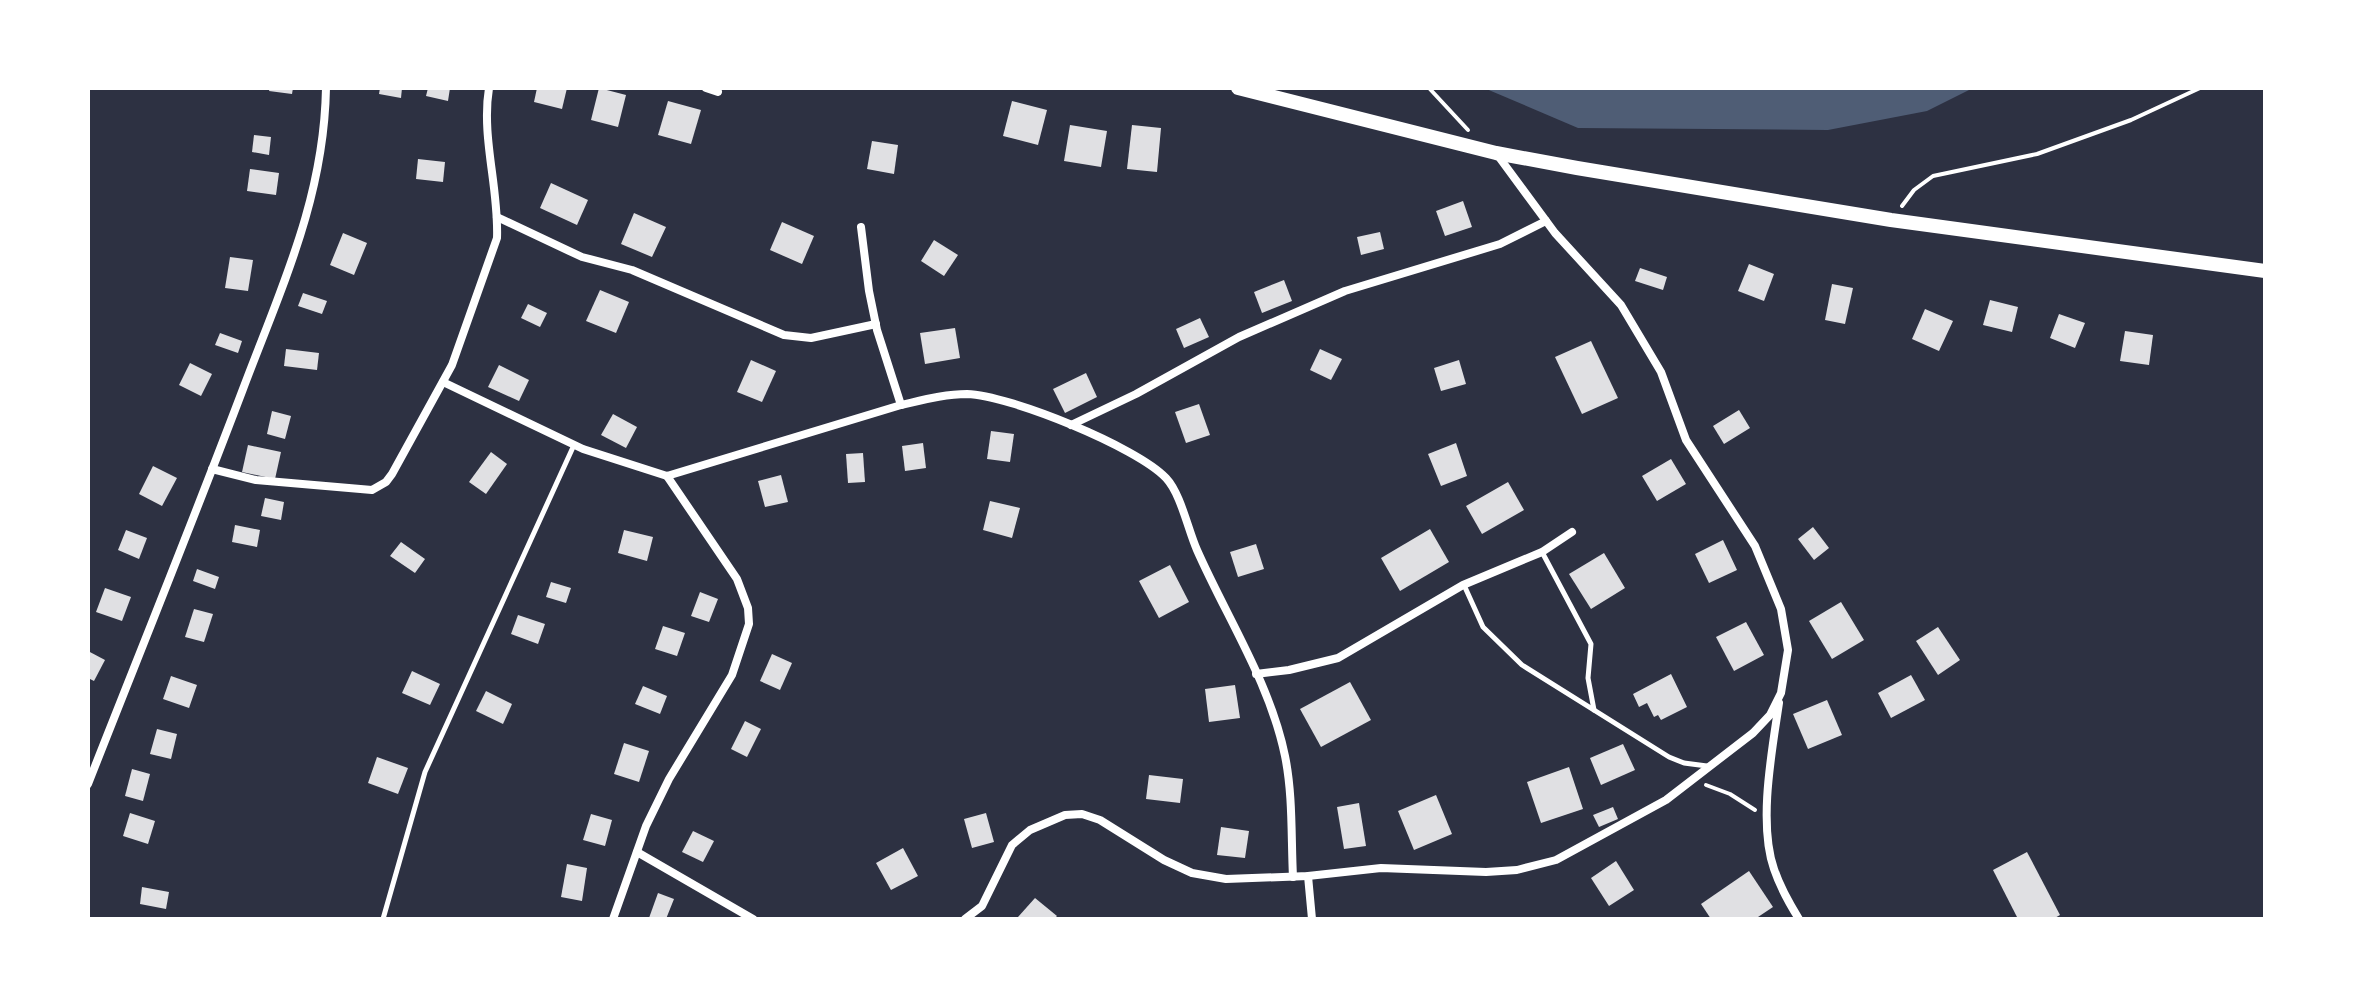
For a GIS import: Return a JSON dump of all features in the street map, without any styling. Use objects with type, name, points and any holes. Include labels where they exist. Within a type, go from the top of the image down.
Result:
[{"type":"street","points":[[88,784],[304,227],[318,177],[326,125],[326,88]]},
{"type":"street","points":[[212,469],[256,480],[372,490],[386,482],[392,474],[452,365],[497,238],[487,119],[489,88]]},
{"type":"street","points":[[706,88],[718,92]]},
{"type":"street","points":[[1238,88],[1496,153],[1891,220],[2265,271]]},
{"type":"street","points":[[1496,153],[1546,221],[1621,305],[1661,372],[1686,440],[1755,546],[1781,609],[1788,650],[1768,806],[1768,844],[1781,888],[1799,919]]},
{"type":"street","points":[[497,217],[582,257],[632,270],[784,335],[811,338],[876,324]]},
{"type":"street","points":[[1071,425],[1136,394],[1239,337],[1305,308],[1345,291],[1500,244],[1546,221]]},
{"type":"street","points":[[861,227],[876,324],[901,405]]},
{"type":"street","points":[[443,382],[574,445],[667,476],[901,405],[968,394],[1002,400],[1111,443],[1166,478],[1174,489],[1195,548],[1269,701],[1285,757],[1293,877]]},
{"type":"street","points":[[613,919],[646,826],[669,779],[732,675],[749,624],[748,608],[737,579],[667,476]]},
{"type":"street","points":[[1256,674],[1338,658],[1463,585],[1542,552],[1572,532]]},
{"type":"street","points":[[965,919],[982,906],[1012,845],[1030,830],[1065,815],[1082,814],[1100,820],[1164,860],[1192,873],[1226,879],[1308,876],[1381,868],[1486,872],[1517,870],[1556,860],[1666,800],[1753,733],[1770,715],[1781,693]]},
{"type":"street","points":[[637,852],[753,919]]},
{"type":"street","points":[[1308,876],[1312,919]]},
{"type":"lane","points":[[383,919],[425,772],[574,445]]},
{"type":"lane","points":[[1542,552],[1591,644],[1588,678],[1594,710]]},
{"type":"lane","points":[[1463,585],[1483,627],[1522,665],[1669,757],[1707,766]]},
{"type":"path","points":[[1429,88],[1467,125],[1475,148]]},
{"type":"path","points":[[1891,220],[1914,190],[1933,176],[2037,154],[2131,120],[2200,88]]},
{"type":"path","points":[[1681,788],[1709,785],[1749,805],[1761,815]]},
{"type":"water","points":[[1484,88],[1973,88],[1927,111],[1828,130],[1578,128]]},
{"type":"building","points":[[270,88],[293,88],[292,94],[269,91]]},
{"type":"building","points":[[380,88],[402,88],[401,98],[379,94]]},
{"type":"building","points":[[428,88],[450,88],[448,101],[426,96]]},
{"type":"building","points":[[537,88],[567,88],[562,109],[534,102]]},
{"type":"building","points":[[599,88],[626,95],[618,127],[591,120]]},
{"type":"building","points":[[668,101],[701,110],[691,144],[658,135]]},
{"type":"building","points":[[1012,101],[1047,110],[1038,145],[1003,136]]},
{"type":"building","points":[[1070,125],[1107,131],[1101,167],[1064,161]]},
{"type":"building","points":[[1132,125],[1161,128],[1157,172],[1127,169]]},
{"type":"building","points":[[254,135],[271,137],[269,155],[252,152]]},
{"type":"building","points":[[872,141],[898,145],[894,174],[867,169]]},
{"type":"building","points":[[418,159],[445,162],[443,182],[416,179]]},
{"type":"building","points":[[250,169],[279,173],[276,195],[247,191]]},
{"type":"building","points":[[551,183],[588,200],[577,225],[540,208]]},
{"type":"building","points":[[1463,201],[1472,227],[1445,236],[1436,211]]},
{"type":"building","points":[[634,213],[666,227],[652,257],[621,244]]},
{"type":"building","points":[[782,222],[814,236],[802,264],[770,250]]},
{"type":"building","points":[[1380,232],[1384,249],[1361,255],[1357,237]]},
{"type":"building","points":[[343,233],[367,243],[354,275],[330,265]]},
{"type":"building","points":[[934,240],[958,255],[944,276],[921,261]]},
{"type":"building","points":[[230,257],[253,260],[248,291],[225,288]]},
{"type":"building","points":[[1749,264],[1774,274],[1764,301],[1738,291]]},
{"type":"building","points":[[1640,268],[1667,277],[1663,290],[1635,281]]},
{"type":"building","points":[[1284,280],[1292,301],[1262,313],[1254,292]]},
{"type":"building","points":[[1832,284],[1853,288],[1845,324],[1825,320]]},
{"type":"building","points":[[600,290],[629,302],[616,333],[586,321]]},
{"type":"building","points":[[303,293],[327,301],[322,314],[298,306]]},
{"type":"building","points":[[1990,300],[2018,307],[2012,332],[1983,325]]},
{"type":"building","points":[[528,304],[547,313],[540,327],[521,318]]},
{"type":"building","points":[[1925,309],[1953,321],[1939,351],[1912,339]]},
{"type":"building","points":[[2059,314],[2085,323],[2075,348],[2050,338]]},
{"type":"building","points":[[1200,318],[1209,337],[1184,348],[1176,329]]},
{"type":"building","points":[[955,328],[960,358],[925,364],[920,333]]},
{"type":"building","points":[[2125,331],[2153,335],[2149,365],[2120,361]]},
{"type":"building","points":[[220,333],[242,341],[238,353],[215,345]]},
{"type":"building","points":[[1591,341],[1618,398],[1582,414],[1555,357]]},
{"type":"building","points":[[286,349],[319,353],[317,370],[284,366]]},
{"type":"building","points":[[1320,349],[1342,359],[1331,380],[1310,370]]},
{"type":"building","points":[[751,360],[776,371],[762,402],[737,392]]},
{"type":"building","points":[[1459,360],[1466,384],[1441,391],[1434,368]]},
{"type":"building","points":[[190,363],[212,374],[201,396],[179,385]]},
{"type":"building","points":[[499,365],[529,380],[519,401],[488,387]]},
{"type":"building","points":[[1086,373],[1097,397],[1065,413],[1053,389]]},
{"type":"building","points":[[1199,404],[1210,435],[1186,443],[1175,412]]},
{"type":"building","points":[[1739,410],[1750,428],[1724,444],[1713,426]]},
{"type":"building","points":[[272,411],[291,416],[285,439],[267,434]]},
{"type":"building","points":[[613,414],[637,427],[626,448],[601,435]]},
{"type":"building","points":[[991,431],[1014,434],[1010,462],[987,459]]},
{"type":"building","points":[[923,443],[926,468],[905,471],[902,446]]},
{"type":"building","points":[[1456,443],[1467,476],[1441,486],[1428,454]]},
{"type":"building","points":[[248,445],[281,452],[275,479],[242,472]]},
{"type":"building","points":[[491,452],[507,464],[486,494],[469,482]]},
{"type":"building","points":[[863,453],[865,482],[848,483],[846,454]]},
{"type":"building","points":[[1671,459],[1686,484],[1657,501],[1642,476]]},
{"type":"building","points":[[153,466],[177,478],[162,506],[139,494]]},
{"type":"building","points":[[781,475],[788,502],[765,507],[758,481]]},
{"type":"building","points":[[1508,482],[1524,510],[1482,534],[1466,506]]},
{"type":"building","points":[[265,498],[284,502],[281,520],[261,516]]},
{"type":"building","points":[[990,501],[1020,508],[1012,538],[983,530]]},
{"type":"building","points":[[235,525],[260,530],[257,547],[232,542]]},
{"type":"building","points":[[1813,527],[1829,548],[1814,560],[1798,539]]},
{"type":"building","points":[[1430,529],[1449,562],[1400,591],[1381,558]]},
{"type":"building","points":[[126,530],[147,538],[139,559],[118,550]]},
{"type":"building","points":[[624,530],[653,537],[647,561],[618,553]]},
{"type":"building","points":[[1723,540],[1737,570],[1709,583],[1695,554]]},
{"type":"building","points":[[401,542],[425,559],[415,573],[390,556]]},
{"type":"building","points":[[1256,544],[1264,569],[1238,577],[1230,552]]},
{"type":"building","points":[[1604,553],[1625,588],[1591,609],[1569,574]]},
{"type":"building","points":[[1170,565],[1189,602],[1159,618],[1139,581]]},
{"type":"building","points":[[197,569],[219,577],[215,589],[193,581]]},
{"type":"building","points":[[551,582],[571,588],[566,603],[546,597]]},
{"type":"building","points":[[105,588],[131,597],[122,621],[96,612]]},
{"type":"building","points":[[700,592],[718,599],[709,622],[691,616]]},
{"type":"building","points":[[1841,602],[1864,640],[1832,659],[1809,621]]},
{"type":"building","points":[[194,609],[213,614],[204,642],[185,637]]},
{"type":"building","points":[[518,615],[545,624],[538,644],[511,634]]},
{"type":"building","points":[[1746,622],[1764,655],[1734,671],[1716,637]]},
{"type":"building","points":[[663,626],[685,633],[677,656],[655,649]]},
{"type":"building","points":[[1938,627],[1960,660],[1938,675],[1916,641]]},
{"type":"building","points":[[88,651],[105,660],[94,681],[88,678]]},
{"type":"building","points":[[772,654],[792,663],[780,690],[760,681]]},
{"type":"building","points":[[412,671],[440,684],[430,705],[402,693]]},
{"type":"building","points":[[1671,674],[1687,707],[1661,720],[1658,715],[1654,717],[1647,703],[1639,707],[1633,694]]},
{"type":"building","points":[[1911,675],[1925,700],[1891,718],[1878,693]]},
{"type":"building","points":[[171,676],[197,685],[189,708],[163,699]]},
{"type":"building","points":[[1350,682],[1371,720],[1321,747],[1300,709]]},
{"type":"building","points":[[1235,685],[1240,718],[1209,722],[1205,689]]},
{"type":"building","points":[[643,686],[667,696],[660,714],[635,704]]},
{"type":"building","points":[[486,691],[512,704],[503,724],[476,711]]},
{"type":"building","points":[[1827,700],[1842,735],[1808,749],[1793,714]]},
{"type":"building","points":[[745,721],[761,729],[747,757],[731,749]]},
{"type":"building","points":[[157,729],[177,734],[171,759],[150,754]]},
{"type":"building","points":[[624,743],[649,751],[639,782],[614,774]]},
{"type":"building","points":[[1623,744],[1635,770],[1601,785],[1590,758]]},
{"type":"building","points":[[377,757],[408,768],[398,794],[368,783]]},
{"type":"building","points":[[1569,767],[1583,809],[1541,823],[1527,782]]},
{"type":"building","points":[[132,769],[150,774],[143,801],[125,796]]},
{"type":"building","points":[[1149,775],[1183,779],[1180,803],[1146,799]]},
{"type":"building","points":[[1436,795],[1452,834],[1414,850],[1398,811]]},
{"type":"building","points":[[1359,803],[1366,846],[1344,849],[1337,807]]},
{"type":"building","points":[[1613,807],[1618,819],[1599,827],[1593,815]]},
{"type":"building","points":[[130,813],[155,821],[148,844],[123,836]]},
{"type":"building","points":[[986,813],[994,842],[972,848],[964,819]]},
{"type":"building","points":[[591,814],[612,820],[605,846],[583,840]]},
{"type":"building","points":[[1221,827],[1249,831],[1245,858],[1217,855]]},
{"type":"building","points":[[693,831],[714,841],[703,862],[682,852]]},
{"type":"building","points":[[903,848],[918,876],[891,890],[876,863]]},
{"type":"building","points":[[2027,852],[2060,915],[2053,919],[2018,919],[1993,870]]},
{"type":"building","points":[[1616,861],[1634,890],[1609,906],[1591,878]]},
{"type":"building","points":[[567,864],[587,868],[582,901],[561,897]]},
{"type":"building","points":[[1749,871],[1773,907],[1755,919],[1711,919],[1701,904]]},
{"type":"building","points":[[142,887],[169,892],[166,909],[140,904]]},
{"type":"building","points":[[658,893],[674,899],[666,919],[649,918]]},
{"type":"building","points":[[1035,898],[1057,916],[1054,919],[1018,917]]}]
